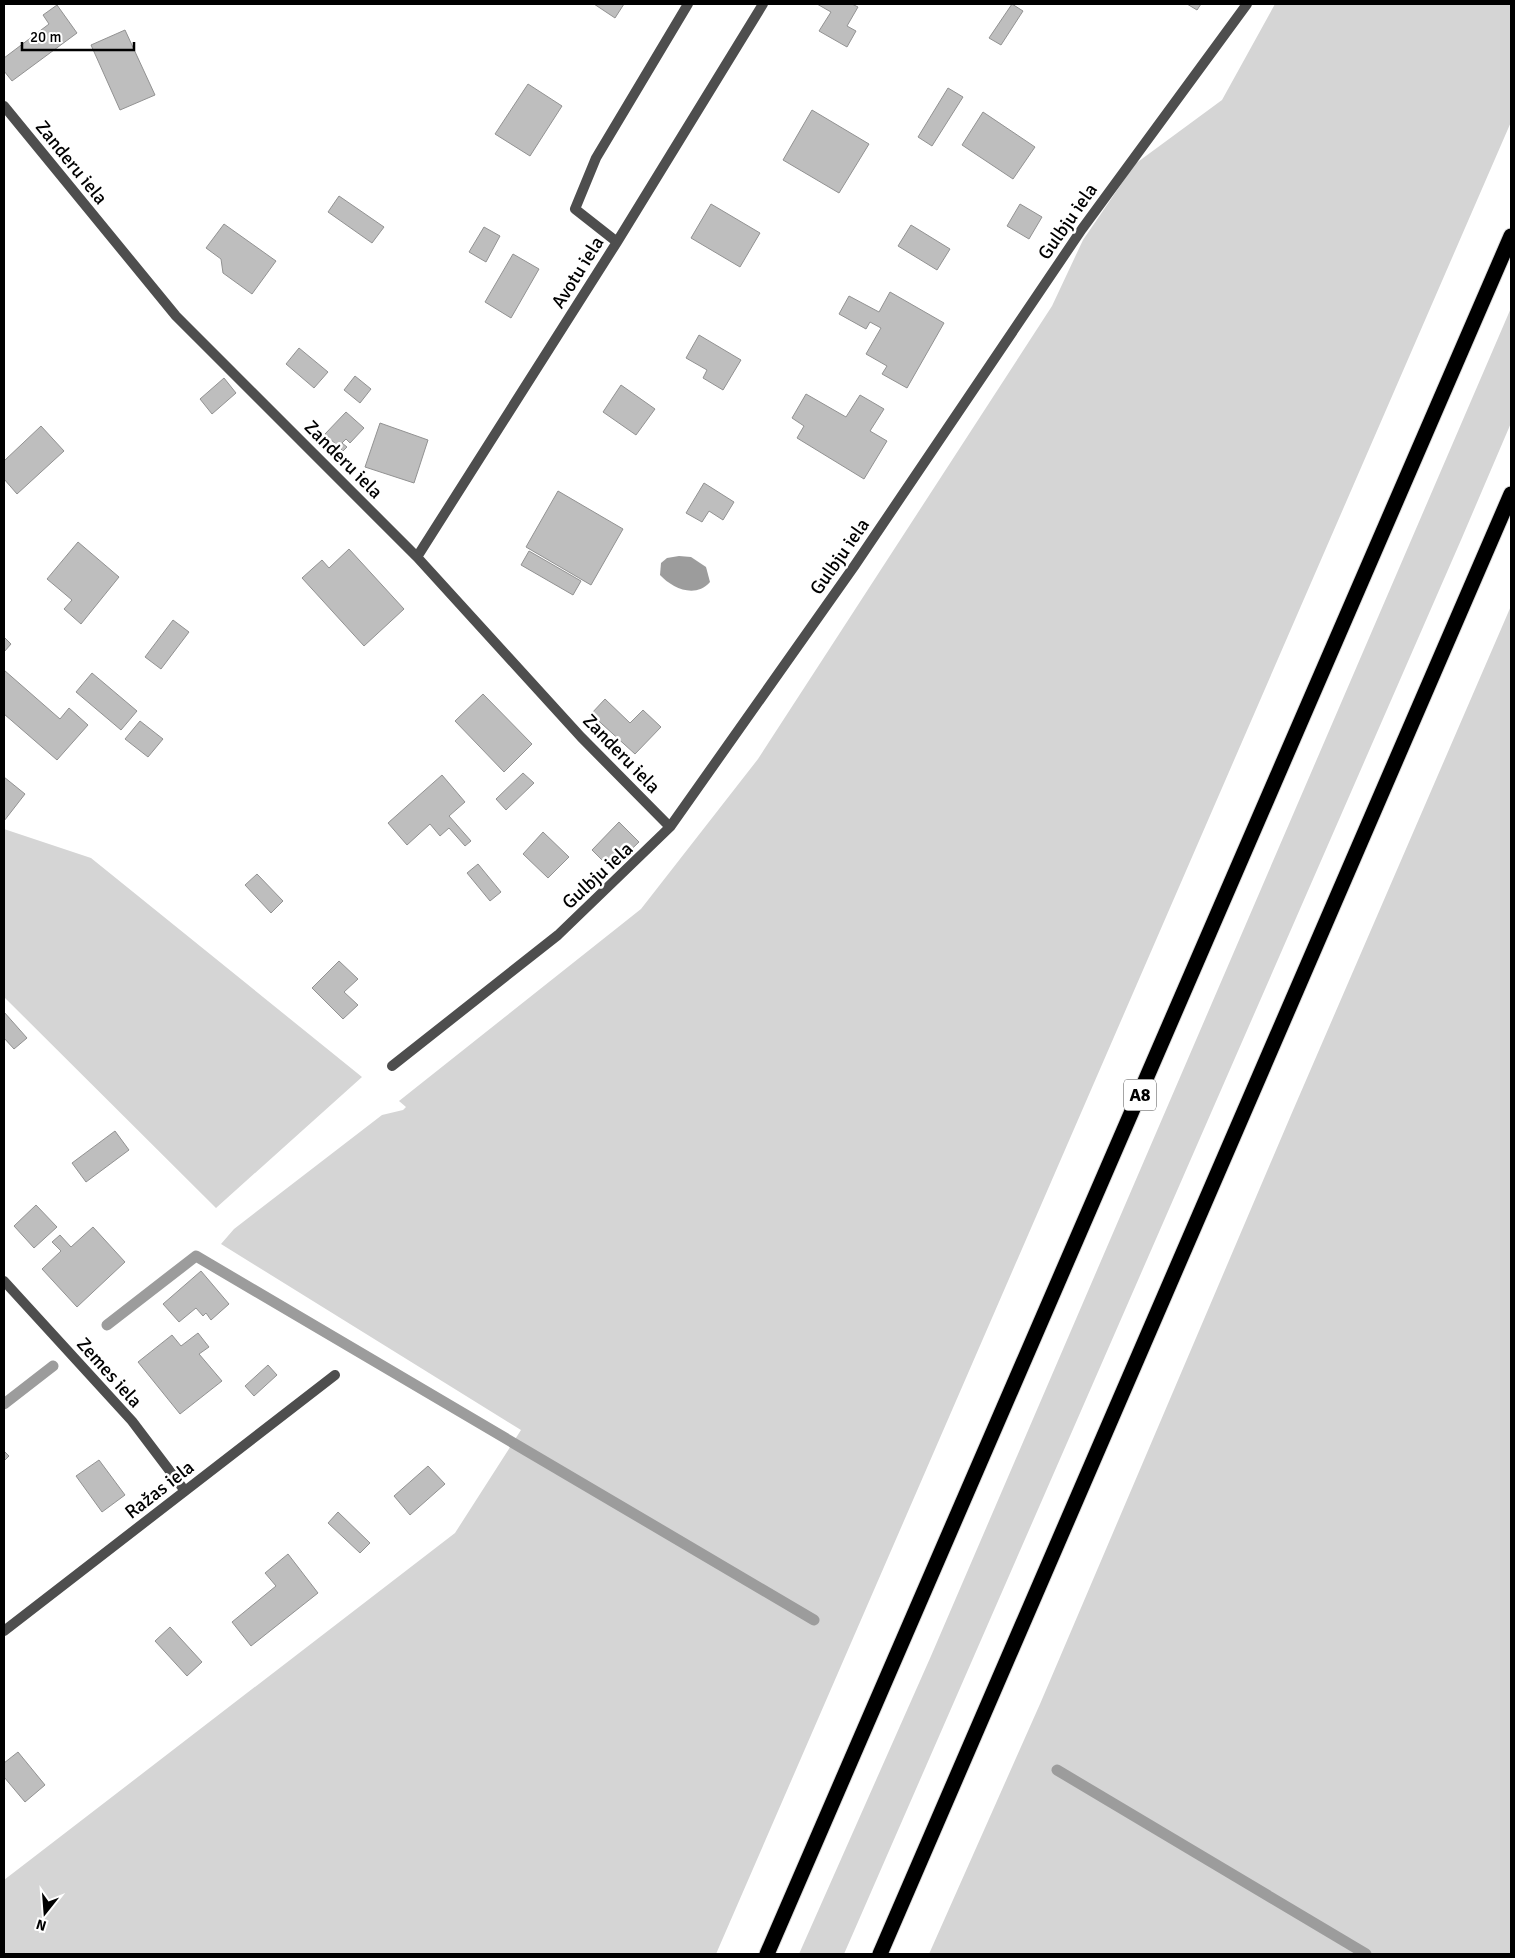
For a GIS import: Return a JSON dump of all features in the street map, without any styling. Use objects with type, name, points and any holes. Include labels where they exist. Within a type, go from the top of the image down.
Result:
[{"type":"highway","name":"A8","points":[[767,1954],[1511,236]]},
{"type":"highway","points":[[880,1954],[1511,494]]},
{"type":"street","points":[[617,242],[575,209],[596,158],[688,4]]},
{"type":"street","name":"Avotu iela","points":[[418,557],[617,242],[763,4]]},
{"type":"street","name":"Gulbju iela","points":[[392,1066],[558,936],[670,827],[855,565],[1082,229],[1246,4]]},
{"type":"street","name":"Zanderu iela","points":[[4,106],[176,316],[418,557],[582,737],[670,827]]},
{"type":"street","name":"Zemes iela","points":[[4,1281],[132,1421],[185,1491]]},
{"type":"street","name":"Ražas iela","points":[[4,1631],[335,1375]]},
{"type":"shaded area","points":[[1275,4],[1511,4],[1511,122],[716,1954],[4,1954],[4,1880],[455,1533],[521,1430],[221,1244],[234,1229],[382,1115],[403,1110],[406,1107],[399,1101],[641,909],[758,759],[1052,306],[1083,240],[1135,164],[1222,100]]},
{"type":"shaded area","points":[[1511,308],[1511,423],[1461,540],[844,1954],[799,1954],[931,1656]]},
{"type":"shaded area","points":[[691,557],[706,567],[710,582],[698,590],[691,591],[684,590],[665,580],[660,575],[661,563],[667,558]]},
{"type":"shaded area","points":[[1511,606],[1511,1954],[929,1954],[1040,1704],[1291,1115]]},
{"type":"shaded area","points":[[4,829],[91,858],[362,1077],[216,1208],[4,997]]},
{"type":"building","points":[[594,4],[624,4],[615,18]]},
{"type":"building","points":[[817,4],[852,4],[858,7],[847,26],[856,31],[847,47],[819,31],[831,12]]},
{"type":"building","points":[[1012,4],[1023,11],[1001,45],[989,38]]},
{"type":"building","points":[[1187,4],[1201,4],[1197,10]]},
{"type":"building","points":[[57,5],[77,33],[12,81],[4,71],[4,58],[49,24],[43,15]]},
{"type":"building","points":[[125,30],[155,95],[120,110],[91,45]]},
{"type":"building","points":[[528,84],[562,106],[530,156],[495,134]]},
{"type":"building","points":[[948,88],[963,97],[932,146],[918,137]]},
{"type":"building","points":[[812,110],[869,144],[839,193],[783,160]]},
{"type":"building","points":[[983,112],[1035,147],[1013,179],[962,145]]},
{"type":"building","points":[[339,196],[384,227],[372,243],[328,212]]},
{"type":"building","points":[[711,204],[760,233],[740,267],[691,238]]},
{"type":"building","points":[[1020,204],[1042,217],[1029,239],[1007,226]]},
{"type":"building","points":[[224,224],[276,261],[252,294],[223,273],[221,259],[206,248]]},
{"type":"building","points":[[911,225],[950,249],[937,270],[898,246]]},
{"type":"building","points":[[484,227],[500,236],[486,262],[469,252]]},
{"type":"building","points":[[513,254],[539,269],[511,318],[485,302]]},
{"type":"building","points":[[890,292],[944,323],[907,388],[882,374],[887,366],[866,354],[881,328],[870,322],[866,329],[839,314],[849,296],[879,312]]},
{"type":"building","points":[[699,335],[741,360],[723,390],[703,378],[707,370],[686,358]]},
{"type":"building","points":[[299,348],[328,372],[314,388],[286,364]]},
{"type":"building","points":[[355,376],[371,389],[360,403],[344,390]]},
{"type":"building","points":[[224,378],[236,393],[212,414],[200,399]]},
{"type":"building","points":[[621,385],[655,409],[636,435],[603,412]]},
{"type":"building","points":[[806,394],[846,417],[860,395],[884,409],[870,431],[887,441],[864,479],[797,438],[804,426],[792,418]]},
{"type":"building","points":[[346,412],[364,428],[350,443],[346,439],[342,443],[347,447],[343,451],[325,434]]},
{"type":"building","points":[[380,423],[428,440],[414,483],[365,467]]},
{"type":"building","points":[[41,426],[64,451],[17,494],[4,479],[4,461]]},
{"type":"building","points":[[704,483],[734,502],[723,520],[709,511],[702,522],[686,513]]},
{"type":"building","points":[[558,491],[623,529],[591,585],[526,547]]},
{"type":"building","points":[[78,542],[119,577],[81,624],[64,609],[72,600],[47,579]]},
{"type":"building","points":[[349,549],[404,609],[364,646],[302,578],[322,560],[329,568]]},
{"type":"building","points":[[529,551],[581,581],[573,595],[521,565]]},
{"type":"building","points":[[173,620],[189,632],[161,669],[145,657]]},
{"type":"building","points":[[4,637],[11,644],[4,652]]},
{"type":"building","points":[[4,670],[60,719],[69,708],[88,725],[57,760],[4,714]]},
{"type":"building","points":[[92,673],[137,711],[121,730],[76,692]]},
{"type":"building","points":[[483,694],[532,744],[504,772],[455,721]]},
{"type":"building","points":[[605,699],[630,723],[643,710],[661,727],[635,754],[591,714]]},
{"type":"building","points":[[140,721],[163,739],[148,757],[125,739]]},
{"type":"building","points":[[523,773],[534,783],[506,810],[496,799]]},
{"type":"building","points":[[442,775],[465,802],[449,816],[471,841],[465,846],[449,828],[440,836],[430,824],[407,845],[388,823]]},
{"type":"building","points":[[4,777],[25,794],[4,821]]},
{"type":"building","points":[[619,822],[639,842],[611,869],[592,850]]},
{"type":"building","points":[[543,832],[569,857],[548,878],[523,854]]},
{"type":"building","points":[[478,864],[501,892],[490,901],[467,873]]},
{"type":"building","points":[[257,874],[283,901],[271,913],[245,885]]},
{"type":"building","points":[[339,961],[358,979],[344,992],[358,1005],[343,1019],[312,988]]},
{"type":"building","points":[[4,1012],[27,1038],[14,1049],[4,1038]]},
{"type":"building","points":[[115,1131],[129,1150],[86,1182],[72,1163]]},
{"type":"building","points":[[36,1205],[57,1227],[34,1248],[14,1226]]},
{"type":"building","points":[[93,1227],[125,1262],[77,1307],[42,1269],[61,1251],[52,1242],[60,1235],[71,1247]]},
{"type":"building","points":[[201,1271],[229,1304],[211,1320],[206,1313],[203,1316],[196,1308],[179,1322],[163,1304]]},
{"type":"building","points":[[198,1333],[209,1347],[199,1354],[222,1381],[180,1414],[138,1362],[172,1335],[181,1346]]},
{"type":"building","points":[[268,1365],[277,1375],[254,1396],[245,1386]]},
{"type":"building","points":[[4,1451],[9,1456],[4,1461]]},
{"type":"building","points":[[99,1460],[125,1495],[102,1512],[76,1476]]},
{"type":"building","points":[[428,1466],[445,1484],[410,1515],[394,1496]]},
{"type":"building","points":[[338,1512],[370,1543],[360,1553],[328,1523]]},
{"type":"building","points":[[288,1554],[318,1593],[251,1646],[232,1622],[276,1586],[265,1573]]},
{"type":"building","points":[[170,1627],[202,1662],[187,1676],[155,1641]]},
{"type":"building","points":[[18,1752],[45,1785],[25,1802],[4,1777],[4,1763]]},
{"type":"waterway","points":[[107,1325],[196,1256],[814,1620]]},
{"type":"waterway","points":[[4,1404],[53,1366]]},
{"type":"waterway","points":[[1057,1770],[1366,1954]]}]
